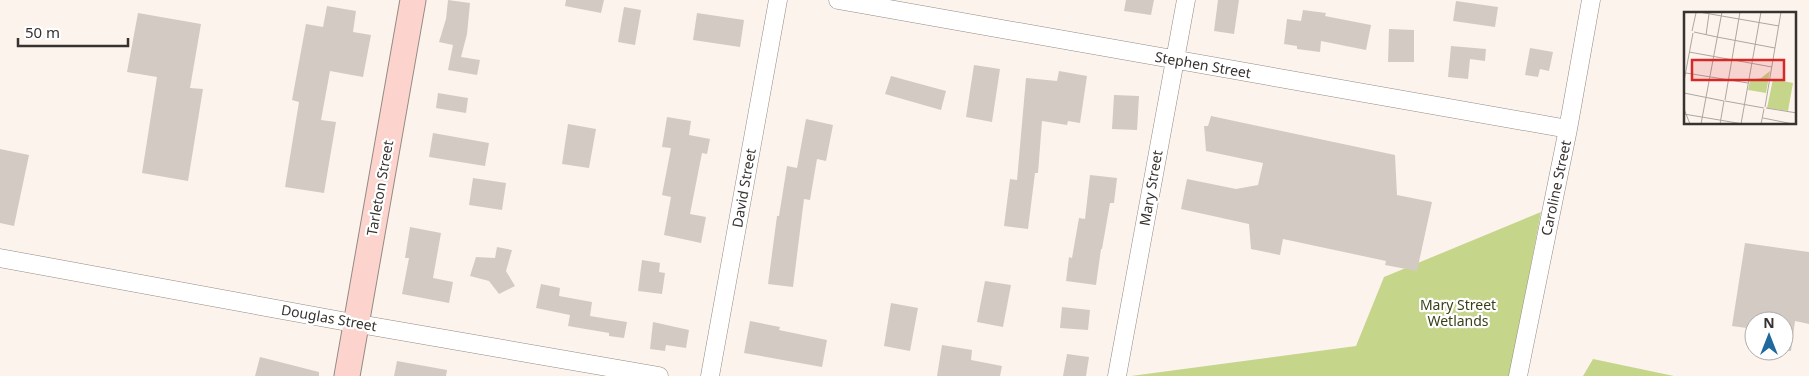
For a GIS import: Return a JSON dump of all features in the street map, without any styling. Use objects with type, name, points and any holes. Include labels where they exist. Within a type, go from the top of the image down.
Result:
[{"type":"main road","name":"Tarleton Street","points":[[347,376],[413,0]]},
{"type":"street","name":"David Street","points":[[710,376],[778,0]]},
{"type":"street","name":"Stephen Street","points":[[838,0],[1568,129]]},
{"type":"street","name":"Mary Street","points":[[1117,376],[1186,0]]},
{"type":"street","name":"Caroline Street","points":[[1518,376],[1568,129],[1591,0]]},
{"type":"street","name":"Douglas Street","points":[[0,258],[357,324],[659,376]]},
{"type":"green space","name":"Mary Street Wetlands","points":[[1541,212],[1510,376],[1131,376],[1356,346],[1384,277]]},
{"type":"green space","points":[[1593,359],[1674,376],[1583,376]]},
{"type":"building","points":[[448,0],[470,3],[467,34],[461,57],[480,60],[477,75],[448,70],[453,45],[439,42],[446,19]]},
{"type":"building","points":[[566,0],[604,0],[601,13],[565,6]]},
{"type":"building","points":[[1126,0],[1154,0],[1151,15],[1124,11]]},
{"type":"building","points":[[1218,0],[1239,0],[1234,34],[1214,31]]},
{"type":"building","points":[[1456,1],[1498,7],[1495,27],[1453,21]]},
{"type":"building","points":[[327,6],[356,11],[353,32],[371,35],[363,77],[330,71],[321,120],[336,122],[324,193],[285,187],[299,102],[292,100],[306,24],[323,27]]},
{"type":"building","points":[[624,7],[641,10],[635,45],[618,42]]},
{"type":"building","points":[[1303,10],[1326,13],[1325,16],[1371,25],[1366,50],[1321,41],[1320,52],[1297,49],[1297,46],[1284,44],[1287,19],[1301,21]]},
{"type":"building","points":[[138,13],[201,24],[190,88],[203,89],[188,181],[142,173],[157,77],[127,72]]},
{"type":"building","points":[[697,13],[744,20],[740,47],[693,40]]},
{"type":"building","points":[[1389,29],[1414,30],[1414,62],[1388,62]]},
{"type":"building","points":[[1451,46],[1486,49],[1485,61],[1470,59],[1468,79],[1448,77]]},
{"type":"building","points":[[1530,48],[1553,52],[1549,71],[1540,69],[1538,77],[1525,75]]},
{"type":"building","points":[[974,65],[1000,69],[992,122],[966,117]]},
{"type":"building","points":[[1059,71],[1087,76],[1080,123],[1068,121],[1067,125],[1042,121],[1038,173],[1035,173],[1028,229],[1004,226],[1010,179],[1017,180],[1026,78],[1057,81]]},
{"type":"building","points":[[891,76],[946,91],[941,110],[885,94]]},
{"type":"building","points":[[438,93],[468,98],[466,113],[436,108]]},
{"type":"building","points":[[1114,95],[1139,96],[1137,130],[1112,129]]},
{"type":"building","points":[[1211,116],[1395,155],[1397,195],[1432,202],[1417,271],[1385,265],[1386,261],[1283,239],[1280,255],[1251,249],[1249,224],[1181,209],[1187,179],[1236,189],[1258,185],[1263,163],[1206,151],[1204,126],[1208,126]]},
{"type":"building","points":[[667,117],[691,121],[689,135],[710,139],[707,154],[702,153],[690,214],[706,217],[701,243],[664,235],[671,197],[662,195],[671,148],[662,147]]},
{"type":"building","points":[[806,119],[833,125],[826,161],[817,159],[810,200],[804,199],[793,287],[768,284],[777,216],[779,216],[787,166],[797,168]]},
{"type":"building","points":[[568,124],[596,129],[589,168],[562,164]]},
{"type":"building","points":[[433,133],[489,143],[485,166],[429,157]]},
{"type":"building","points":[[0,149],[29,155],[14,226],[0,223]]},
{"type":"building","points":[[1090,175],[1117,178],[1114,203],[1110,203],[1096,285],[1066,281],[1069,257],[1072,258],[1079,218],[1085,219]]},
{"type":"building","points":[[473,178],[506,183],[502,210],[469,205]]},
{"type":"building","points":[[410,227],[441,233],[433,278],[453,282],[449,303],[402,294],[409,258],[405,258]]},
{"type":"building","points":[[1745,243],[1809,252],[1809,324],[1795,321],[1794,328],[1794,311],[1744,311],[1744,328],[1732,326]]},
{"type":"building","points":[[497,247],[512,250],[506,271],[515,286],[499,294],[489,281],[470,276],[476,257],[495,258]]},
{"type":"building","points":[[642,260],[660,263],[659,272],[665,273],[662,294],[638,291]]},
{"type":"building","points":[[985,281],[1011,285],[1003,327],[977,322]]},
{"type":"building","points":[[541,284],[560,288],[559,296],[592,302],[590,316],[627,322],[624,338],[609,336],[609,333],[568,326],[570,315],[536,308]]},
{"type":"building","points":[[891,303],[918,308],[910,351],[884,346]]},
{"type":"building","points":[[1062,307],[1090,310],[1088,330],[1060,328]]},
{"type":"building","points":[[750,321],[780,327],[779,330],[827,340],[822,367],[744,353]]},
{"type":"building","points":[[653,322],[689,330],[686,348],[666,345],[665,351],[650,349]]},
{"type":"building","points":[[942,345],[972,350],[971,360],[1002,366],[1000,376],[937,376]]},
{"type":"building","points":[[1067,354],[1089,357],[1086,376],[1063,376]]},
{"type":"building","points":[[260,357],[319,372],[319,376],[255,376]]},
{"type":"building","points":[[397,361],[447,370],[446,376],[394,376]]}]
